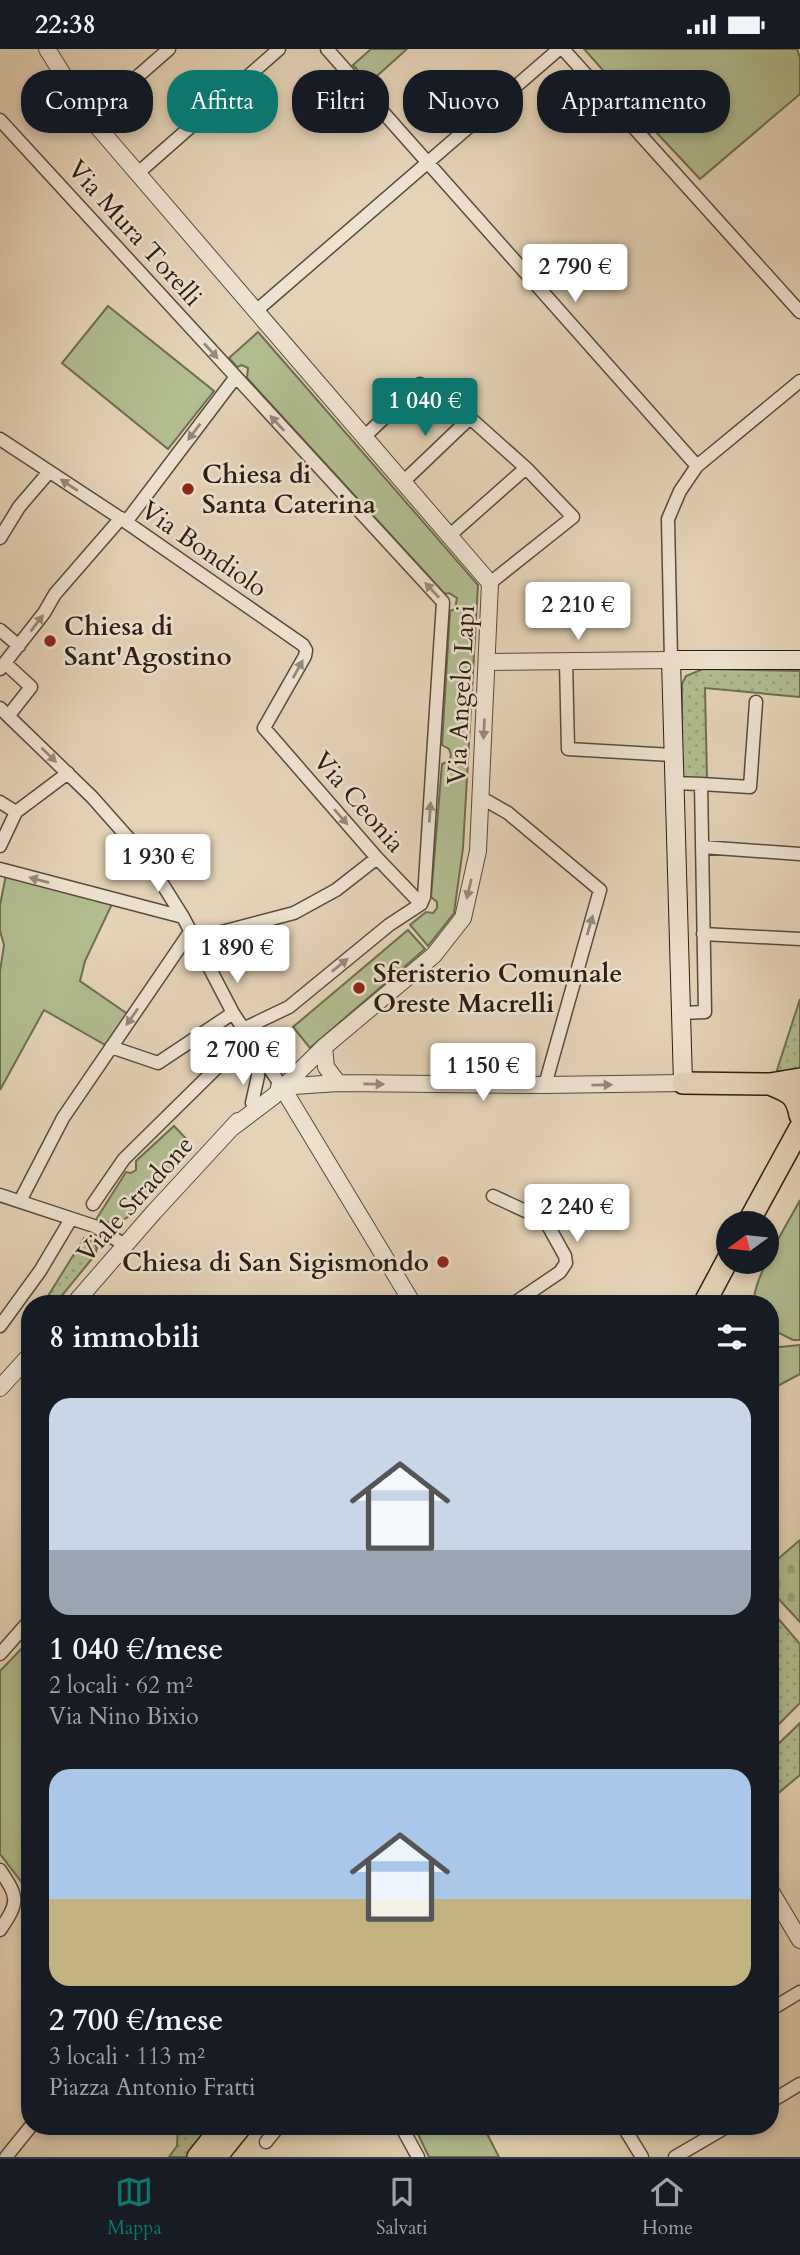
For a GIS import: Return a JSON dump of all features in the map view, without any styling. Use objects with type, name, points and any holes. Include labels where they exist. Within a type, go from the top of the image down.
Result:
[{"type":"main road","points":[[800,660],[671,660],[682,1083],[770,1084],[800,1079]]},
{"type":"main road","points":[[770,1084],[790,1093],[798,1102],[800,1115]]},
{"type":"main road","points":[[755,1211],[800,1128]]},
{"type":"main road","points":[[766,1211],[800,1149]]},
{"type":"main road","points":[[709,1295],[720,1274]]},
{"type":"main road","points":[[723,1295],[734,1274]]},
{"type":"main road","points":[[198,2157],[216,2135]]},
{"type":"main road","points":[[216,2157],[234,2135]]},
{"type":"street","name":"Via Angelo Lapi","points":[[47,49],[60,70]]},
{"type":"street","points":[[145,70],[169,49]]},
{"type":"street","points":[[138,173],[279,49]]},
{"type":"street","points":[[327,49],[697,466]]},
{"type":"street","points":[[257,310],[561,49],[800,312]]},
{"type":"street","name":"Via Mura Torelli","points":[[0,120],[443,602],[424,897],[421,904]]},
{"type":"street","name":"Via Angelo Lapi","points":[[103,133],[491,583],[478,851],[463,918],[434,955],[324,1047],[282,1087]]},
{"type":"street","points":[[236,378],[124,520],[55,594],[2,666],[31,687],[4,712],[68,773],[146,858],[183,917],[233,1013],[282,1087],[408,1295]]},
{"type":"street","points":[[487,662],[671,660],[668,519],[680,491],[697,466],[800,381]]},
{"type":"street","points":[[364,437],[420,384]]},
{"type":"street","points":[[403,482],[470,418],[526,468],[573,516],[491,583]]},
{"type":"street","name":"Via Bondiolo","points":[[0,439],[124,520],[303,645],[305,656],[264,728]]},
{"type":"street","points":[[450,535],[526,468]]},
{"type":"street","points":[[0,538],[19,507],[49,472]]},
{"type":"street","points":[[0,630],[19,646]]},
{"type":"street","points":[[566,661],[568,750],[672,755]]},
{"type":"street","points":[[674,783],[750,787],[757,702]]},
{"type":"street","name":"Via Ceonia","points":[[264,728],[377,858],[421,904]]},
{"type":"street","points":[[0,846],[16,811],[68,773]]},
{"type":"street","points":[[681,1013],[705,1012],[701,784]]},
{"type":"street","points":[[480,797],[508,813],[600,890],[545,1086]]},
{"type":"street","points":[[0,802],[16,811]]},
{"type":"street","points":[[702,847],[800,854]]},
{"type":"street","points":[[20,1201],[63,1118],[192,936],[294,913],[336,890],[377,858]]},
{"type":"street","points":[[0,869],[183,917]]},
{"type":"street","points":[[93,1204],[124,1159],[249,1037],[389,925],[421,904]]},
{"type":"street","points":[[703,935],[800,939]]},
{"type":"street","points":[[111,1047],[158,1063],[233,1013]]},
{"type":"street","points":[[249,1037],[258,1070],[252,1103]]},
{"type":"street","points":[[324,1047],[326,1067],[338,1083]]},
{"type":"street","points":[[233,1127],[252,1103],[282,1087],[338,1083],[545,1086],[682,1083]]},
{"type":"street","points":[[233,1127],[282,1087]]},
{"type":"street","name":"Viale Stradone","points":[[82,1295],[233,1127]]},
{"type":"street","points":[[0,1195],[94,1226],[125,1245]]},
{"type":"street","points":[[493,1196],[545,1220],[566,1263],[560,1272],[526,1295]]},
{"type":"street","points":[[23,1295],[71,1219]]},
{"type":"street","points":[[0,1326],[21,1297]]},
{"type":"street","points":[[0,1388],[21,1365]]},
{"type":"street","points":[[0,1654],[21,1630]]},
{"type":"street","points":[[0,1870],[16,1900],[15,1907],[0,1930]]},
{"type":"street","points":[[779,1905],[800,1940]]},
{"type":"street","points":[[779,2005],[800,1992]]},
{"type":"street","points":[[779,2097],[800,2084]]},
{"type":"street","points":[[6,2157],[24,2135]]},
{"type":"street","points":[[266,2142],[272,2135]]},
{"type":"street","points":[[406,2135],[418,2157]]},
{"type":"street","points":[[629,2135],[642,2157]]},
{"type":"street","points":[[675,2157],[713,2135]]},
{"type":"green space","points":[[371,49],[407,49],[384,70],[357,70],[353,65]]},
{"type":"green space","points":[[584,49],[797,49],[800,58],[800,94],[700,179],[657,133],[730,133],[730,70],[603,70]]},
{"type":"green space","points":[[108,306],[214,391],[168,449],[62,363]]},
{"type":"green space","points":[[258,332],[478,585],[463,848],[454,913],[428,946],[410,925],[426,912],[433,913],[437,908],[437,902],[431,897],[442,764],[449,761],[451,755],[449,749],[442,745],[450,611],[455,609],[457,598],[449,593],[445,594],[247,378],[248,368],[242,365],[237,367],[229,358]]},
{"type":"green space","points":[[703,669],[800,671],[800,697],[705,688],[707,779],[682,777],[682,684],[686,676]]},
{"type":"green space","points":[[6,875],[113,902],[85,961],[80,981],[129,1015],[107,1046],[44,1010],[0,1090],[0,971],[4,945],[0,931],[0,905]]},
{"type":"green space","name":"Sferisterio Comunale Oreste Macrelli","points":[[408,930],[425,949],[310,1048],[293,1027]]},
{"type":"green space","points":[[800,999],[800,1071],[785,1074],[777,1070]]},
{"type":"green space","points":[[174,1126],[192,1145],[128,1217],[112,1223],[97,1218],[126,1172],[136,1170],[136,1161]]},
{"type":"green space","points":[[800,1200],[800,1340],[793,1340],[779,1333],[779,1295],[755,1295],[761,1274],[779,1274],[779,1237]]},
{"type":"green space","points":[[84,1238],[94,1243],[97,1248],[95,1255],[62,1295],[49,1295]]},
{"type":"green space","points":[[800,1345],[800,1374],[779,1385],[779,1347]]},
{"type":"green space","points":[[800,1540],[800,1622],[779,1599],[779,1558]]},
{"type":"green space","points":[[779,1620],[800,1644],[800,1703],[779,1724]]},
{"type":"green space","points":[[21,1649],[21,1881],[0,1854],[0,1671]]},
{"type":"green space","points":[[800,1723],[800,1775],[779,1792],[779,1743]]},
{"type":"green space","points":[[178,2135],[206,2135],[188,2157],[169,2157],[177,2146]]},
{"type":"green space","points":[[418,2135],[488,2135],[499,2157],[429,2157]]},
{"type":"place","name":"Chiesa di Santa Caterina","points":[[188,489]]},
{"type":"place","name":"Chiesa di Sant'Agostino","points":[[50,641]]},
{"type":"place","name":"Sferisterio Comunale Oreste Macrelli","points":[[359,988]]},
{"type":"place","name":"Chiesa di San Sigismondo","points":[[443,1262]]}]
